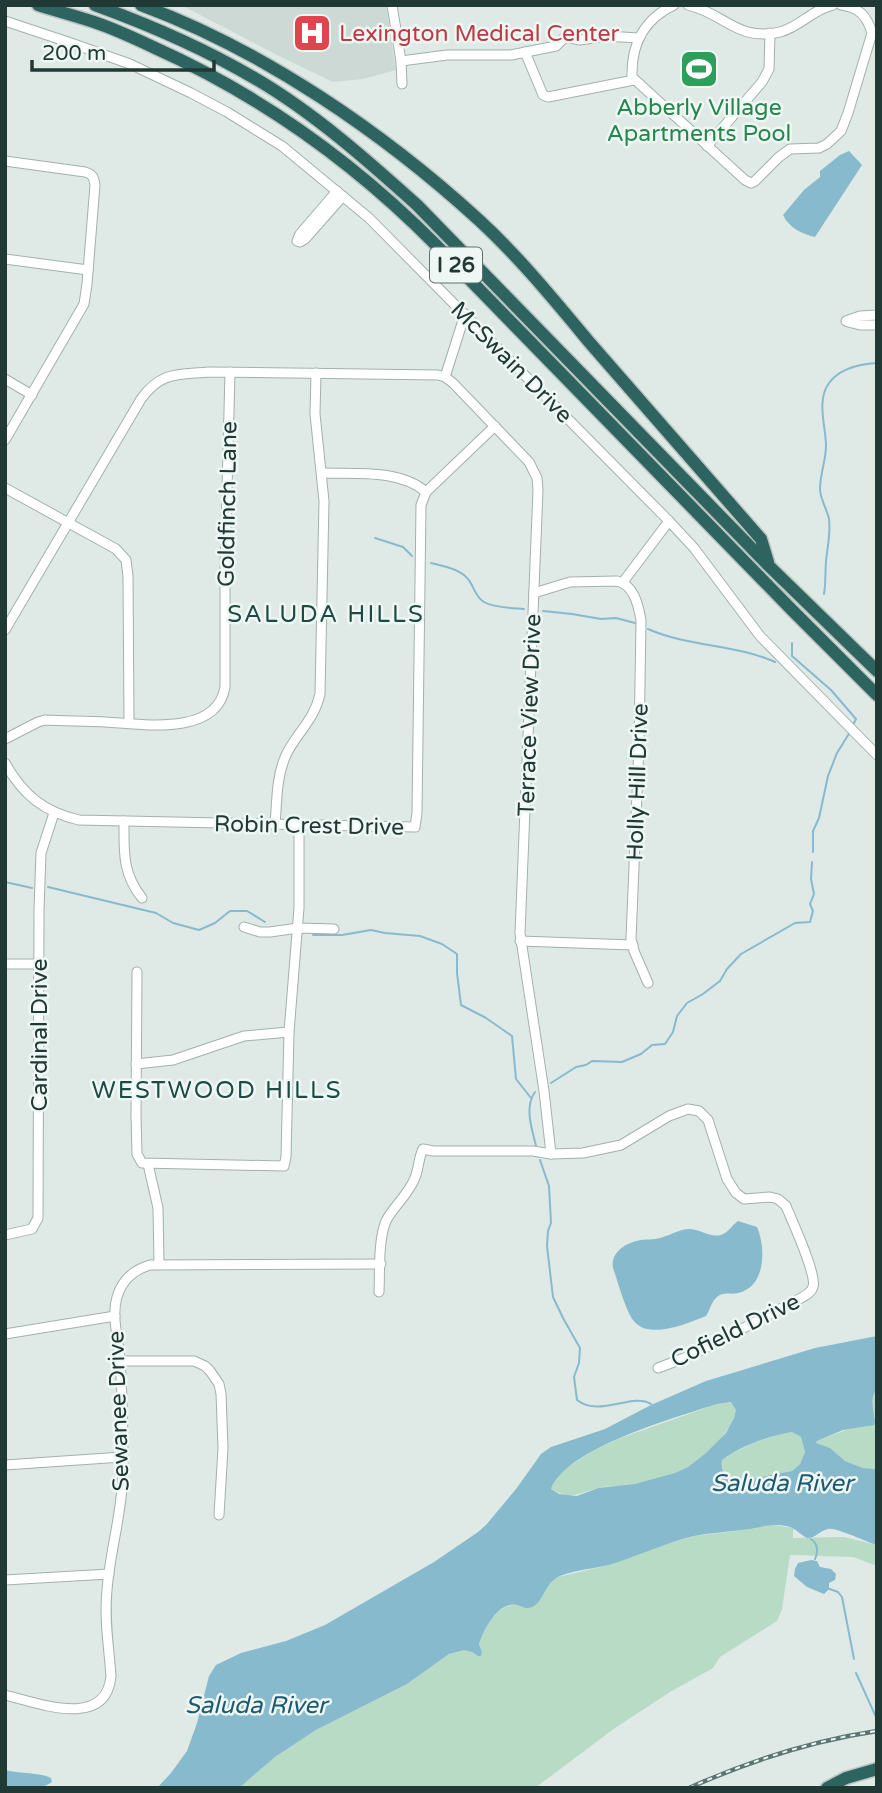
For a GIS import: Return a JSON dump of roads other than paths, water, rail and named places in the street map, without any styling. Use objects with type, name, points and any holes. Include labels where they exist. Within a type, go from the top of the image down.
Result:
[{"type":"highway","points":[[25,5],[58,11]]},
{"type":"highway","name":"I 26","points":[[38,5],[122,33],[223,81],[309,135],[356,171],[436,245],[877,695]]},
{"type":"highway","name":"I 26","points":[[95,5],[149,26],[257,79],[311,117],[381,173],[417,205],[769,566],[877,671]]},
{"type":"highway","points":[[141,5],[184,22],[251,57],[334,106],[409,160],[480,220],[529,271],[761,539],[769,566]]},
{"type":"highway","points":[[827,1788],[846,1778],[877,1769]]},
{"type":"street","points":[[392,5],[402,84]]},
{"type":"street","points":[[674,5],[658,13],[643,30],[631,62],[632,77],[751,183],[790,149],[819,148],[841,131],[872,33],[868,21],[859,10],[841,5]]},
{"type":"street","points":[[688,5],[697,7],[730,26],[760,34],[782,31],[826,6],[833,5]]},
{"type":"street","name":"McSwain Drive","points":[[5,22],[130,64],[191,93],[282,146],[369,218],[669,521],[694,548],[760,636],[877,755]]},
{"type":"street","points":[[707,146],[762,82],[769,69],[770,33]]},
{"type":"street","points":[[401,61],[447,55],[511,55],[556,46],[565,37],[580,40],[605,36],[639,38]]},
{"type":"street","points":[[525,52],[543,95],[548,97],[634,80]]},
{"type":"street","points":[[5,161],[85,172],[94,178],[95,185],[84,304],[5,440]]},
{"type":"street","points":[[340,194],[305,239],[297,241],[300,234],[340,194]]},
{"type":"street","points":[[5,259],[88,270]]},
{"type":"street","points":[[5,630],[141,399],[153,385],[162,379],[183,373],[397,373],[445,377],[465,314]]},
{"type":"street","points":[[877,315],[860,316],[846,321],[860,325],[877,325]]},
{"type":"street","name":"Goldfinch Lane","points":[[5,739],[45,720],[157,725],[191,721],[211,712],[223,696],[230,372]]},
{"type":"street","points":[[275,825],[281,766],[292,743],[313,715],[320,694],[325,522],[315,414],[316,373]]},
{"type":"street","name":"Terrace View Drive","points":[[445,377],[529,462],[537,478],[520,941],[544,1091],[551,1154]]},
{"type":"street","points":[[5,379],[32,395]]},
{"type":"street","points":[[322,473],[395,477],[414,482],[426,492],[495,426]]},
{"type":"street","points":[[5,488],[116,549],[126,560],[130,723]]},
{"type":"street","name":"Robin Crest Drive","points":[[5,763],[26,792],[43,807],[79,820],[415,827],[421,505],[426,492]]},
{"type":"street","points":[[534,593],[570,582],[624,582],[669,521]]},
{"type":"street","name":"Holly Hill Drive","points":[[624,582],[635,598],[641,620],[631,939],[648,983]]},
{"type":"street","name":"Cardinal Drive","points":[[5,1235],[32,1229],[38,1218],[41,853],[54,813]]},
{"type":"street","points":[[124,821],[127,874],[142,898]]},
{"type":"street","points":[[137,972],[137,1154],[142,1163],[284,1166],[289,1032],[298,928],[299,825]]},
{"type":"street","points":[[244,927],[260,932],[298,928],[334,929]]},
{"type":"street","points":[[520,941],[632,945]]},
{"type":"street","points":[[5,964],[39,964]]},
{"type":"street","points":[[136,1064],[173,1060],[244,1036],[289,1032]]},
{"type":"street","name":"Cofield Drive","points":[[381,1264],[382,1240],[387,1221],[409,1192],[423,1149],[583,1153],[621,1146],[669,1116],[688,1109],[699,1111],[708,1120],[727,1179],[736,1193],[744,1199],[778,1199],[786,1206],[811,1268],[814,1284],[812,1290],[801,1298],[692,1355],[658,1368]]},
{"type":"street","points":[[148,1164],[158,1208],[159,1264]]},
{"type":"street","name":"Sewanee Drive","points":[[5,1695],[76,1710],[99,1702],[110,1686],[106,1612],[121,1496],[122,1457],[120,1361],[115,1316],[117,1296],[126,1279],[140,1268],[159,1264],[381,1264]]},
{"type":"street","points":[[379,1292],[381,1264]]},
{"type":"street","points":[[5,1334],[115,1316]]},
{"type":"street","points":[[120,1361],[194,1362],[205,1366],[215,1377],[221,1394],[223,1448],[219,1514]]},
{"type":"street","points":[[5,1465],[122,1457]]},
{"type":"street","points":[[5,1580],[109,1574]]},
{"type":"water","points":[[849,151],[862,165],[815,237],[800,232],[783,215],[804,190],[820,177],[820,171]]},
{"type":"water","points":[[738,1221],[757,1227],[760,1236],[761,1266],[754,1283],[738,1293],[719,1295],[706,1316],[679,1326],[648,1329],[633,1320],[613,1268],[614,1257],[621,1249],[636,1241],[660,1238],[686,1229],[721,1235]]},
{"type":"water","name":"Saluda River","points":[[877,1336],[874,1425],[843,1430],[816,1443],[830,1448],[845,1461],[863,1468],[877,1469],[877,1545],[832,1529],[807,1538],[790,1527],[771,1525],[694,1536],[612,1564],[560,1576],[551,1583],[536,1605],[526,1608],[510,1605],[493,1617],[479,1644],[481,1656],[464,1650],[449,1654],[407,1684],[316,1730],[275,1757],[239,1788],[157,1788],[187,1751],[209,1676],[216,1665],[241,1653],[286,1641],[325,1625],[434,1562],[486,1525],[541,1454],[551,1447],[605,1429],[706,1381],[815,1348]],"holes":[[[731,1402],[736,1410],[726,1433],[688,1467],[635,1484],[598,1488],[577,1496],[559,1494],[551,1489],[561,1474],[578,1460],[600,1448],[651,1426],[717,1404]],[[792,1432],[801,1437],[805,1452],[800,1464],[792,1471],[740,1481],[732,1479],[724,1472],[722,1460],[738,1450],[755,1442]]]},
{"type":"water","points":[[811,1560],[836,1574],[835,1580],[829,1583],[829,1589],[824,1594],[807,1587],[794,1576],[798,1563]]},
{"type":"water","points":[[5,1770],[46,1776],[51,1778],[52,1782],[36,1788],[5,1788]]},
{"type":"waterway","points":[[824,594],[830,530],[820,489],[826,446],[823,398],[829,383],[845,370],[877,363]]},
{"type":"waterway","points":[[375,538],[403,547],[412,556]]},
{"type":"waterway","points":[[431,563],[461,573],[479,597],[488,604],[524,609]]},
{"type":"waterway","points":[[543,611],[601,619],[616,618],[635,623]]},
{"type":"waterway","points":[[648,629],[775,662]]},
{"type":"waterway","points":[[792,643],[792,656],[831,690],[856,719],[852,727]]},
{"type":"waterway","points":[[813,852],[813,831],[819,818],[828,776],[837,753],[850,732]]},
{"type":"waterway","points":[[551,1083],[576,1067],[592,1061],[622,1062],[641,1054],[652,1045],[665,1044],[673,1032],[677,1016],[687,1003],[720,981],[741,954],[795,923],[810,922],[813,911],[810,904],[814,894],[812,862]]},
{"type":"waterway","points":[[5,882],[32,888]]},
{"type":"waterway","points":[[48,887],[156,913],[173,923],[199,930],[215,923],[230,911],[247,911],[265,922]]},
{"type":"waterway","points":[[313,935],[342,935],[371,930],[420,936],[442,944],[457,954],[461,1005],[512,1036],[516,1079],[531,1098]]},
{"type":"waterway","points":[[535,1092],[529,1111],[536,1146]]},
{"type":"waterway","points":[[540,1160],[549,1186],[551,1223],[547,1246],[553,1297],[580,1348],[574,1377],[577,1400],[596,1407],[635,1401],[651,1404]]},
{"type":"waterway","points":[[811,1539],[817,1548],[815,1559]]},
{"type":"waterway","points":[[827,1588],[838,1592],[842,1597],[854,1659]]},
{"type":"waterway","points":[[856,1673],[876,1717]]},
{"type":"railway","points":[[689,1788],[781,1753],[828,1740],[877,1731]]},
{"type":"place","name":"Lexington Medical Center","points":[[312,33]]},
{"type":"place","name":"Abberly Village Apartments Pool","points":[[699,69]]},
{"type":"district","name":"SALUDA HILLS","points":[[326,614]]},
{"type":"district","name":"WESTWOOD HILLS","points":[[217,1090]]}]
